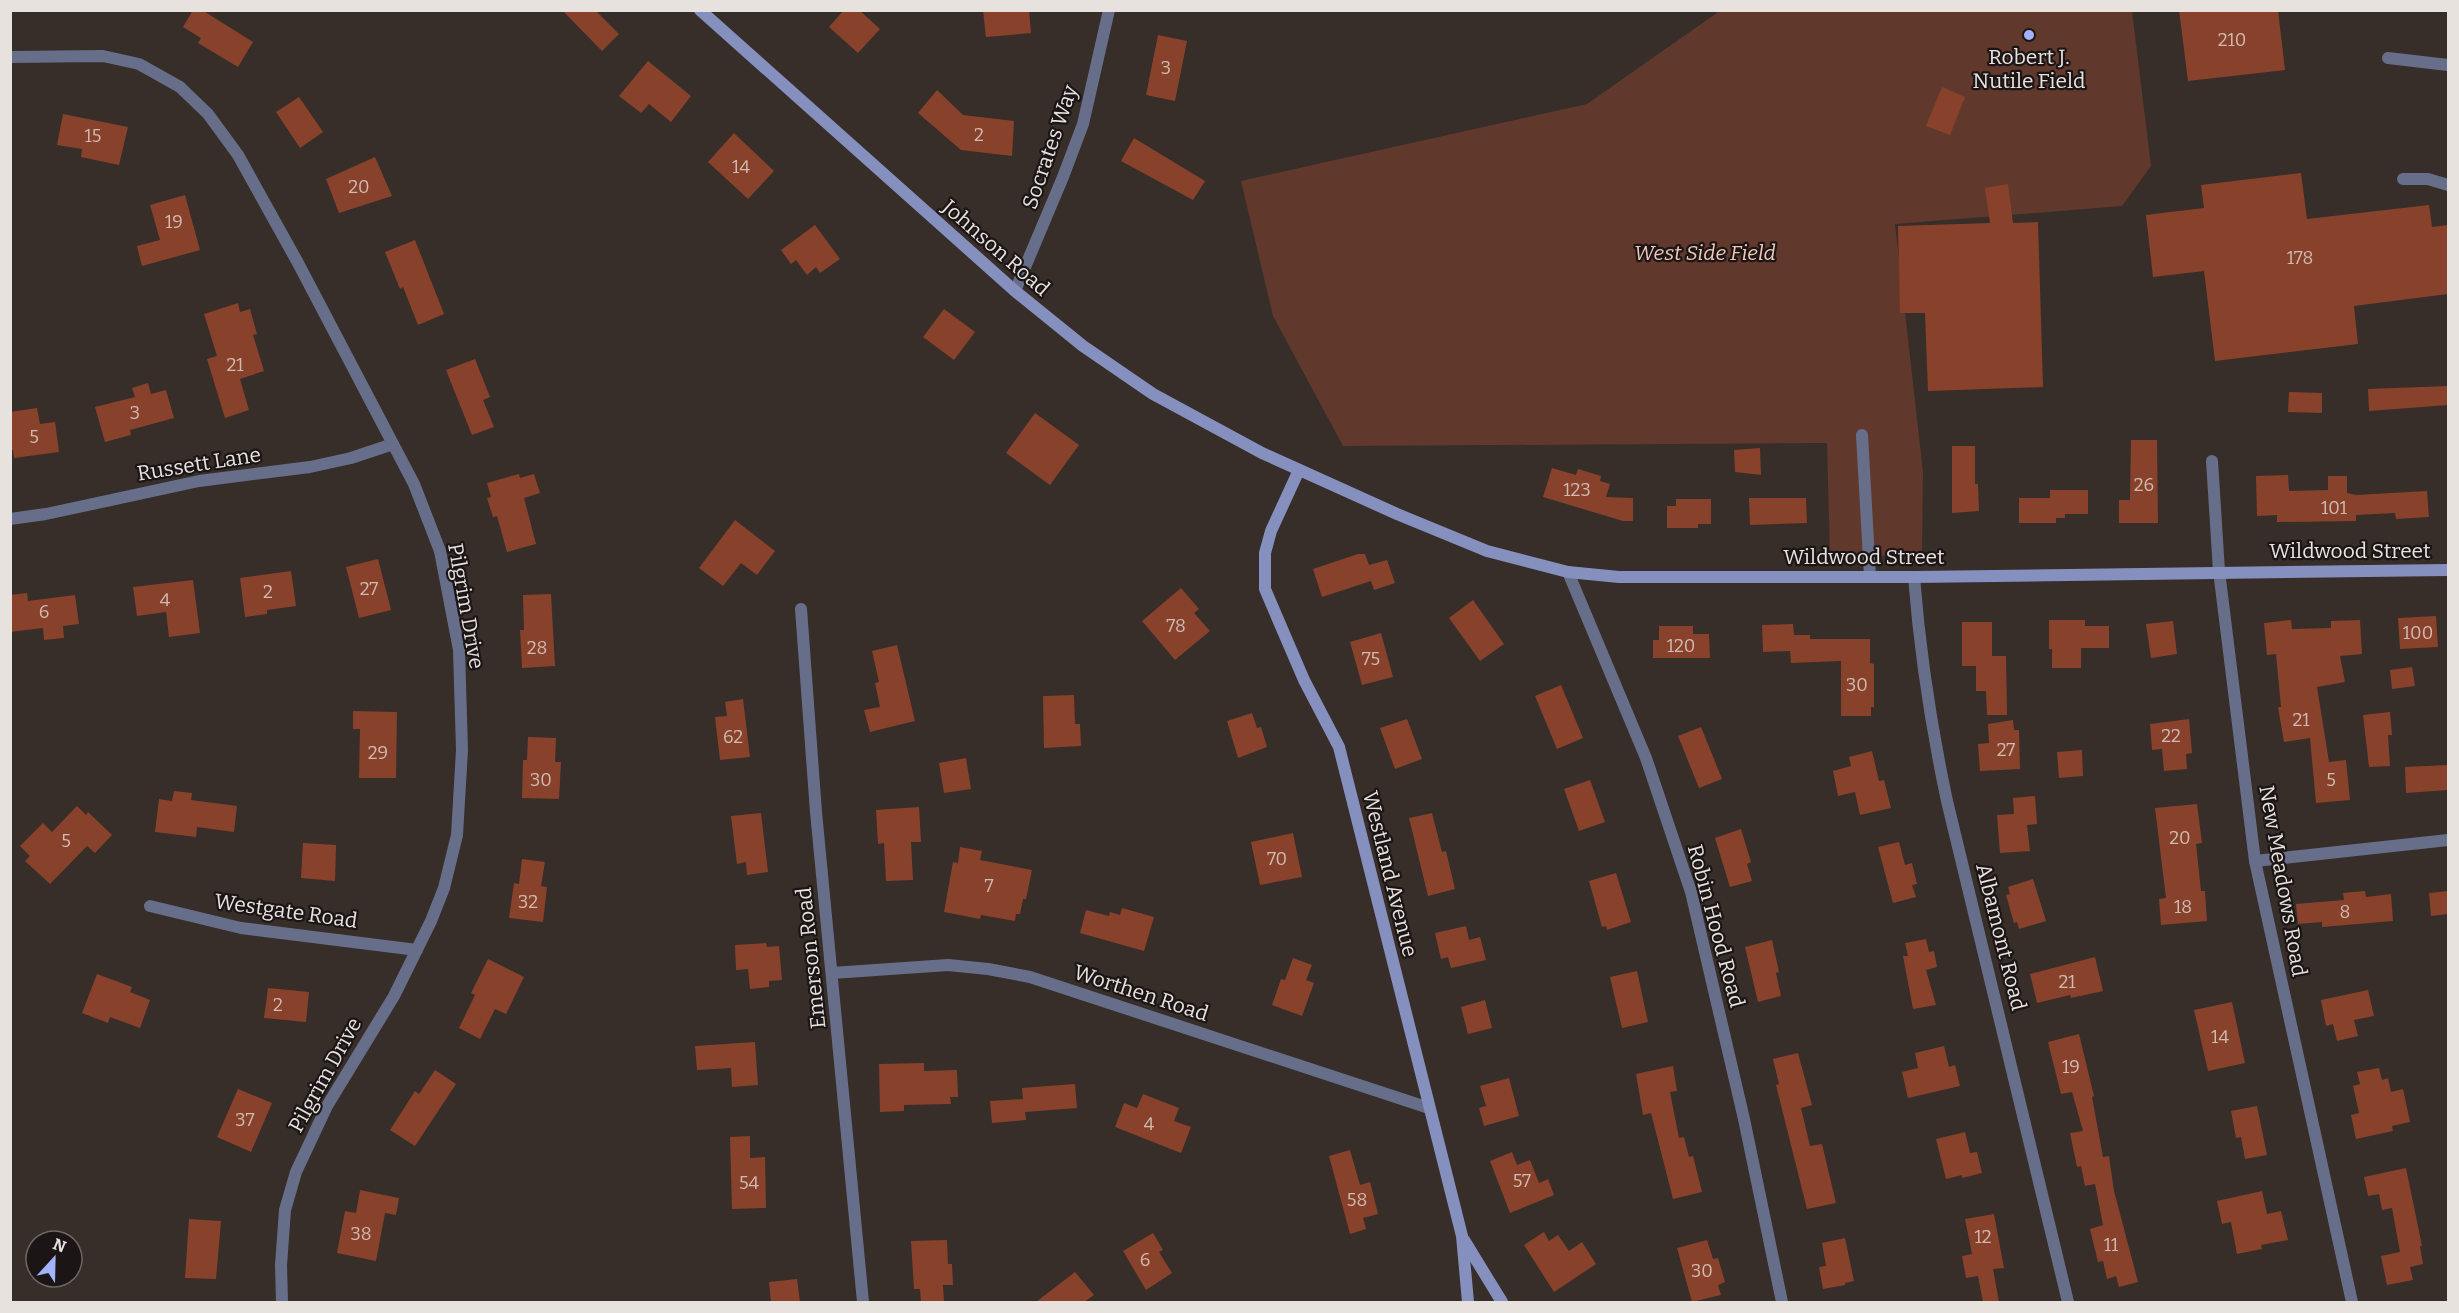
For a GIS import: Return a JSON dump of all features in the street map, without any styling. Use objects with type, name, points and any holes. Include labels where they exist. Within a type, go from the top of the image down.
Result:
[{"type":"street","name":"Johnson Road","points":[[700,10],[1015,291],[1083,346],[1154,394],[1262,453],[1299,470]]},
{"type":"street","name":"Socrates Way","points":[[1015,291],[1083,124],[1109,10]]},
{"type":"street","name":"Pilgrim Drive","points":[[10,57],[103,56],[139,64],[180,87],[208,114],[243,165],[393,444],[414,484],[440,551],[459,650],[462,750],[457,835],[444,888],[417,950],[393,996],[327,1106],[296,1172],[285,1210],[281,1265],[282,1302]]},
{"type":"street","points":[[2388,58],[2448,65]]},
{"type":"street","points":[[2403,178],[2428,179],[2448,185]]},
{"type":"street","points":[[1862,435],[1870,577]]},
{"type":"street","name":"Russett Lane","points":[[10,519],[46,514],[199,481],[351,458],[393,444]]},
{"type":"street","name":"New Meadows Road","points":[[2212,461],[2219,572],[2255,861],[2352,1302]]},
{"type":"street","name":"Wildwood Street","points":[[1299,470],[1486,551],[1568,572],[1619,577],[1914,577],[2448,570]]},
{"type":"street","name":"Westland Avenue","points":[[1299,470],[1282,504],[1265,553],[1265,589],[1304,680],[1339,747],[1462,1236],[1468,1302]]},
{"type":"street","name":"Robin Hood Road","points":[[1568,572],[1646,758],[1691,892],[1744,1119],[1782,1302]]},
{"type":"street","name":"Albamont Road","points":[[1914,577],[1920,649],[1933,735],[2068,1302]]},
{"type":"street","name":"Emerson Road","points":[[801,609],[816,812],[863,1302]]},
{"type":"street","points":[[2255,861],[2448,840]]},
{"type":"street","name":"Westgate Road","points":[[150,906],[260,931],[417,950]]},
{"type":"street","name":"Worthen Road","points":[[832,973],[948,966],[988,969],[1030,977],[1429,1108]]},
{"type":"street","points":[[1462,1236],[1502,1302]]},
{"type":"green space","name":"West Side Field","points":[[1721,10],[2132,11],[2151,166],[2122,206],[1895,224],[1923,472],[1922,555],[1830,557],[1827,443],[1343,446],[1273,316],[1241,181],[1587,104]]},
{"type":"building","points":[[193,10],[202,10],[253,42],[238,67],[198,43],[201,38],[183,27]]},
{"type":"building","points":[[562,10],[595,10],[619,34],[602,51]]},
{"type":"building","points":[[844,10],[859,10],[880,29],[858,53],[829,27]]},
{"type":"building","points":[[983,10],[1029,10],[1031,33],[986,37]]},
{"type":"building","points":[[2179,10],[2278,10],[2285,70],[2188,81]]},
{"type":"building","points":[[1158,35],[1187,41],[1175,101],[1146,95]]},
{"type":"building","points":[[648,61],[691,96],[671,122],[649,104],[641,113],[619,96]]},
{"type":"building","points":[[1942,87],[1965,97],[1950,135],[1926,126]]},
{"type":"building","points":[[937,90],[963,115],[1014,121],[1012,156],[961,150],[918,113]]},
{"type":"building","points":[[299,97],[323,132],[300,148],[276,112]]},
{"type":"building","points":[[63,114],[128,127],[119,165],[81,157],[82,149],[57,145]]},
{"type":"building","points":[[734,133],[774,171],[748,199],[708,162]]},
{"type":"building","points":[[1134,138],[1205,181],[1193,200],[1121,161]]},
{"type":"building","points":[[375,157],[392,196],[339,213],[326,179]]},
{"type":"building","points":[[2301,173],[2307,219],[2429,205],[2432,227],[2448,225],[2448,294],[2354,306],[2358,344],[2215,361],[2204,271],[2153,277],[2146,215],[2204,208],[2201,185]]},
{"type":"building","points":[[2008,184],[2013,223],[2038,222],[2043,387],[1928,391],[1925,313],[1900,313],[1898,226],[1990,223],[1985,188]]},
{"type":"building","points":[[185,195],[200,250],[142,266],[137,246],[160,240],[150,205]]},
{"type":"building","points":[[815,225],[840,259],[820,273],[816,267],[807,275],[796,260],[791,264],[781,250]]},
{"type":"building","points":[[415,240],[444,314],[418,325],[403,287],[400,289],[385,252]]},
{"type":"building","points":[[238,303],[240,312],[250,309],[257,334],[253,335],[264,371],[240,379],[249,410],[225,418],[207,359],[217,356],[204,314]]},
{"type":"building","points":[[944,309],[975,332],[954,360],[923,337]]},
{"type":"building","points":[[475,359],[490,397],[483,400],[494,427],[472,435],[446,370]]},
{"type":"building","points":[[148,383],[151,394],[166,390],[174,418],[130,430],[131,435],[105,442],[95,407],[135,397],[132,388]]},
{"type":"building","points":[[2448,386],[2448,405],[2369,411],[2368,389]]},
{"type":"building","points":[[2289,392],[2322,393],[2322,413],[2288,412]]},
{"type":"building","points":[[37,408],[40,424],[55,422],[59,452],[14,458],[13,450],[10,450],[10,412]]},
{"type":"building","points":[[1035,413],[1079,445],[1050,485],[1006,453]]},
{"type":"building","points":[[2131,440],[2157,440],[2158,523],[2119,523],[2119,500],[2130,500]]},
{"type":"building","points":[[1952,446],[1975,446],[1975,484],[1978,484],[1979,511],[1952,513]]},
{"type":"building","points":[[1760,448],[1761,475],[1735,472],[1734,450]]},
{"type":"building","points":[[1552,468],[1576,475],[1578,469],[1601,476],[1600,481],[1610,484],[1606,497],[1633,498],[1633,521],[1623,521],[1543,497]]},
{"type":"building","points":[[519,474],[520,478],[534,474],[540,493],[524,498],[536,544],[507,552],[497,516],[493,517],[487,498],[491,497],[487,483]]},
{"type":"building","points":[[2288,475],[2289,491],[2328,490],[2328,476],[2347,476],[2347,493],[2356,495],[2427,491],[2429,517],[2396,519],[2395,513],[2356,515],[2356,521],[2277,522],[2277,515],[2257,516],[2256,476]]},
{"type":"building","points":[[2050,490],[2088,490],[2088,514],[2065,514],[2065,518],[2056,518],[2056,523],[2019,523],[2019,498],[2050,498]]},
{"type":"building","points":[[1749,498],[1806,498],[1807,523],[1750,525]]},
{"type":"building","points":[[1676,499],[1711,499],[1711,524],[1698,524],[1698,528],[1667,528],[1667,506],[1676,506]]},
{"type":"building","points":[[735,520],[775,551],[757,575],[741,563],[723,586],[699,568]]},
{"type":"building","points":[[1358,554],[1365,554],[1369,565],[1387,560],[1395,583],[1374,590],[1371,581],[1322,597],[1313,569]]},
{"type":"building","points":[[378,559],[391,610],[359,618],[346,567]]},
{"type":"building","points":[[291,571],[296,606],[267,610],[267,614],[245,617],[240,578]]},
{"type":"building","points":[[193,580],[200,633],[169,637],[166,612],[137,616],[133,587]]},
{"type":"building","points":[[1181,588],[1199,609],[1194,613],[1210,631],[1175,660],[1142,621]]},
{"type":"building","points":[[27,593],[28,601],[75,595],[79,624],[63,626],[64,638],[44,640],[43,628],[10,632],[10,595]]},
{"type":"building","points":[[551,594],[555,666],[522,668],[520,630],[524,630],[523,595]]},
{"type":"building","points":[[1473,600],[1504,644],[1480,661],[1449,618]]},
{"type":"building","points":[[2436,616],[2438,647],[2400,649],[2398,618]]},
{"type":"building","points":[[2049,620],[2085,620],[2085,626],[2109,626],[2109,648],[2081,648],[2081,668],[2052,668],[2052,649],[2049,649]]},
{"type":"building","points":[[2291,620],[2292,629],[2331,628],[2331,621],[2360,620],[2362,654],[2340,656],[2345,682],[2317,687],[2329,762],[2346,760],[2350,800],[2316,803],[2310,738],[2284,742],[2278,707],[2281,707],[2276,654],[2267,655],[2264,623]]},
{"type":"building","points":[[2173,621],[2177,654],[2151,658],[2146,624]]},
{"type":"building","points":[[1962,622],[1992,622],[1992,656],[2006,656],[2007,715],[1987,715],[1986,691],[1976,691],[1976,666],[1962,666]]},
{"type":"building","points":[[1793,624],[1794,635],[1810,635],[1810,639],[1870,639],[1870,663],[1874,664],[1874,707],[1871,707],[1871,716],[1841,716],[1841,661],[1791,663],[1790,651],[1763,652],[1762,625]]},
{"type":"building","points":[[1659,626],[1693,626],[1693,634],[1709,634],[1710,658],[1653,658],[1653,640],[1659,640]]},
{"type":"building","points":[[1381,633],[1393,677],[1362,685],[1350,642]]},
{"type":"building","points":[[897,645],[915,721],[870,732],[864,710],[880,707],[875,683],[879,682],[872,651]]},
{"type":"building","points":[[2412,667],[2415,686],[2392,689],[2390,670]]},
{"type":"building","points":[[1561,685],[1583,738],[1557,749],[1535,696]]},
{"type":"building","points":[[1074,695],[1075,724],[1080,724],[1081,746],[1044,748],[1043,696]]},
{"type":"building","points":[[743,699],[750,757],[720,760],[715,717],[727,716],[725,702]]},
{"type":"building","points":[[353,711],[397,712],[396,778],[359,778],[360,729],[353,729]]},
{"type":"building","points":[[2390,712],[2392,735],[2388,735],[2390,766],[2369,767],[2363,715]]},
{"type":"building","points":[[1252,713],[1257,728],[1261,727],[1267,747],[1238,758],[1227,721]]},
{"type":"building","points":[[1407,719],[1422,759],[1395,769],[1380,728]]},
{"type":"building","points":[[2189,719],[2192,753],[2186,754],[2187,769],[2164,771],[2162,749],[2152,750],[2150,724]]},
{"type":"building","points":[[2013,720],[2014,730],[2019,730],[2020,769],[1980,771],[1978,744],[1989,743],[1988,724]]},
{"type":"building","points":[[1701,727],[1722,779],[1699,788],[1678,736]]},
{"type":"building","points":[[528,737],[556,738],[555,762],[561,762],[559,799],[522,798],[523,760],[527,760]]},
{"type":"building","points":[[2082,750],[2083,776],[2059,778],[2057,752]]},
{"type":"building","points":[[1872,751],[1879,781],[1884,780],[1891,808],[1860,815],[1855,792],[1838,796],[1833,771],[1851,766],[1849,757]]},
{"type":"building","points":[[966,758],[971,789],[944,793],[939,763]]},
{"type":"building","points":[[2448,765],[2448,790],[2406,793],[2405,767]]},
{"type":"building","points":[[1590,780],[1605,822],[1579,831],[1564,789]]},
{"type":"building","points":[[174,791],[192,793],[191,800],[237,806],[234,832],[197,827],[196,837],[155,832],[159,799],[172,801]]},
{"type":"building","points":[[2035,796],[2037,824],[2027,825],[2030,851],[2000,853],[1997,815],[2014,814],[2013,798]]},
{"type":"building","points":[[2197,804],[2202,843],[2196,844],[2201,891],[2205,891],[2207,921],[2161,925],[2159,899],[2166,898],[2155,808]]},
{"type":"building","points":[[77,806],[86,815],[88,812],[112,835],[95,853],[87,846],[50,884],[25,861],[30,856],[20,846],[43,823],[52,832]]},
{"type":"building","points":[[919,807],[921,842],[911,842],[913,880],[886,881],[884,843],[878,844],[876,810]]},
{"type":"building","points":[[761,813],[768,872],[747,875],[746,862],[737,864],[731,816]]},
{"type":"building","points":[[1432,813],[1442,852],[1446,851],[1455,889],[1428,896],[1409,818]]},
{"type":"building","points":[[1741,829],[1751,862],[1747,864],[1752,881],[1730,887],[1715,838]]},
{"type":"building","points":[[1293,833],[1302,877],[1260,885],[1251,842]]},
{"type":"building","points":[[1899,842],[1905,865],[1912,863],[1917,884],[1912,885],[1916,897],[1893,903],[1878,847]]},
{"type":"building","points":[[303,843],[336,845],[335,881],[301,878]]},
{"type":"building","points":[[960,847],[982,851],[980,860],[1032,870],[1026,899],[1023,899],[1020,914],[1016,914],[1015,921],[981,915],[980,919],[944,912],[953,862],[958,863]]},
{"type":"building","points":[[522,859],[545,862],[541,886],[547,887],[543,922],[509,918],[514,883],[519,884]]},
{"type":"building","points":[[1616,873],[1631,922],[1607,930],[1606,926],[1602,927],[1589,881]]},
{"type":"building","points":[[2033,879],[2046,921],[2019,929],[2017,922],[2014,923],[2006,895],[2010,894],[2008,887]]},
{"type":"building","points":[[2365,891],[2366,897],[2391,894],[2393,921],[2322,927],[2322,922],[2298,924],[2296,904],[2344,900],[2343,893]]},
{"type":"building","points":[[2448,891],[2448,914],[2431,916],[2429,893]]},
{"type":"building","points":[[1122,908],[1154,917],[1144,951],[1080,933],[1086,910],[1109,916],[1110,912],[1120,915]]},
{"type":"building","points":[[1466,926],[1469,940],[1480,937],[1486,960],[1451,968],[1448,957],[1441,959],[1435,933]]},
{"type":"building","points":[[1926,939],[1929,952],[1934,951],[1937,967],[1926,970],[1936,1005],[1913,1009],[1903,956],[1908,956],[1905,943]]},
{"type":"building","points":[[1772,940],[1779,972],[1776,973],[1781,996],[1758,1002],[1745,947]]},
{"type":"building","points":[[766,943],[767,947],[779,946],[782,980],[769,981],[769,987],[750,989],[748,969],[736,970],[735,945]]},
{"type":"building","points":[[2095,957],[2103,991],[2071,998],[2070,995],[2037,1003],[2030,974]]},
{"type":"building","points":[[1293,958],[1312,965],[1306,980],[1314,983],[1302,1016],[1272,1005],[1281,979],[1285,980]]},
{"type":"building","points":[[488,959],[524,977],[506,1014],[495,1009],[480,1039],[459,1028],[475,995],[471,993]]},
{"type":"building","points":[[1637,971],[1648,1022],[1622,1028],[1610,977]]},
{"type":"building","points":[[97,974],[132,987],[130,992],[150,1000],[140,1028],[110,1017],[108,1023],[82,1013]]},
{"type":"building","points":[[268,988],[309,992],[306,1022],[264,1018]]},
{"type":"building","points":[[2368,990],[2374,1016],[2354,1020],[2358,1036],[2337,1041],[2333,1024],[2326,1026],[2321,1000]]},
{"type":"building","points":[[1485,1000],[1492,1028],[1468,1034],[1461,1007]]},
{"type":"building","points":[[2232,1002],[2245,1063],[2208,1071],[2194,1010]]},
{"type":"building","points":[[2079,1034],[2094,1096],[2092,1097],[2103,1157],[2109,1156],[2114,1191],[2138,1282],[2119,1287],[2116,1276],[2107,1279],[2103,1261],[2098,1262],[2090,1229],[2103,1225],[2095,1184],[2085,1186],[2081,1166],[2077,1167],[2070,1133],[2083,1131],[2072,1092],[2061,1094],[2048,1042]]},
{"type":"building","points":[[755,1042],[758,1085],[732,1087],[731,1068],[697,1070],[695,1046]]},
{"type":"building","points":[[1944,1046],[1949,1067],[1955,1065],[1960,1086],[1908,1098],[1902,1072],[1918,1068],[1915,1053]]},
{"type":"building","points":[[1798,1053],[1812,1105],[1801,1108],[1810,1146],[1822,1144],[1836,1203],[1807,1209],[1776,1085],[1779,1084],[1773,1059]]},
{"type":"building","points":[[924,1063],[924,1071],[957,1070],[958,1097],[950,1097],[951,1104],[904,1105],[904,1111],[880,1112],[879,1064]]},
{"type":"building","points":[[1673,1066],[1677,1091],[1670,1092],[1679,1138],[1684,1137],[1689,1157],[1693,1156],[1702,1192],[1673,1199],[1651,1113],[1643,1115],[1636,1074]]},
{"type":"building","points":[[2379,1068],[2382,1080],[2388,1078],[2391,1092],[2403,1089],[2410,1122],[2392,1126],[2393,1131],[2356,1139],[2351,1115],[2359,1113],[2353,1086],[2360,1084],[2357,1072]]},
{"type":"building","points":[[435,1070],[456,1084],[415,1146],[390,1130],[415,1091],[419,1094]]},
{"type":"building","points":[[1509,1078],[1519,1116],[1484,1126],[1479,1108],[1486,1106],[1480,1086]]},
{"type":"building","points":[[1075,1084],[1077,1108],[1025,1112],[1026,1120],[992,1123],[990,1101],[1023,1099],[1022,1088]]},
{"type":"building","points":[[238,1089],[272,1103],[251,1152],[217,1137]]},
{"type":"building","points":[[1143,1094],[1179,1108],[1174,1121],[1191,1127],[1181,1153],[1115,1127],[1124,1103],[1137,1108]]},
{"type":"building","points":[[2257,1106],[2267,1155],[2245,1159],[2241,1137],[2236,1138],[2231,1111]]},
{"type":"building","points":[[1965,1132],[1970,1153],[1977,1152],[1982,1173],[1946,1179],[1936,1139]]},
{"type":"building","points":[[750,1136],[750,1158],[765,1157],[766,1208],[732,1209],[730,1137]]},
{"type":"building","points":[[1350,1150],[1360,1185],[1370,1182],[1378,1214],[1363,1218],[1366,1229],[1350,1234],[1329,1156]]},
{"type":"building","points":[[1512,1152],[1517,1165],[1530,1160],[1539,1183],[1548,1179],[1554,1195],[1510,1213],[1490,1161]]},
{"type":"building","points":[[2406,1168],[2422,1246],[2420,1246],[2423,1264],[2410,1267],[2413,1280],[2387,1285],[2381,1256],[2400,1252],[2392,1208],[2382,1210],[2379,1194],[2368,1196],[2364,1177]]},
{"type":"building","points":[[360,1190],[399,1198],[396,1215],[385,1213],[376,1261],[337,1253],[345,1211],[356,1213]]},
{"type":"building","points":[[2262,1191],[2267,1214],[2281,1211],[2288,1240],[2261,1245],[2262,1249],[2237,1254],[2231,1222],[2222,1224],[2217,1201]]},
{"type":"building","points":[[1994,1214],[2004,1268],[1993,1269],[1999,1302],[1983,1302],[1978,1276],[1966,1278],[1962,1256],[1972,1254],[1965,1219]]},
{"type":"building","points":[[189,1219],[221,1221],[216,1279],[185,1278]]},
{"type":"building","points":[[1544,1232],[1549,1241],[1558,1235],[1569,1251],[1582,1242],[1596,1264],[1554,1292],[1524,1245]]},
{"type":"building","points":[[1153,1233],[1163,1250],[1159,1252],[1172,1273],[1146,1290],[1123,1251]]},
{"type":"building","points":[[1845,1238],[1854,1281],[1823,1289],[1819,1267],[1826,1266],[1822,1243]]},
{"type":"building","points":[[947,1240],[948,1264],[952,1264],[953,1285],[943,1285],[944,1301],[921,1302],[920,1289],[914,1289],[911,1241]]},
{"type":"building","points":[[1707,1240],[1713,1259],[1718,1258],[1725,1282],[1718,1285],[1721,1295],[1692,1302],[1677,1248]]},
{"type":"building","points":[[1075,1272],[1094,1295],[1084,1302],[1036,1302]]},
{"type":"building","points":[[797,1279],[800,1302],[771,1302],[769,1282]]},
{"type":"place","name":"Robert J. Nutile Field","points":[[2029,35]]}]
